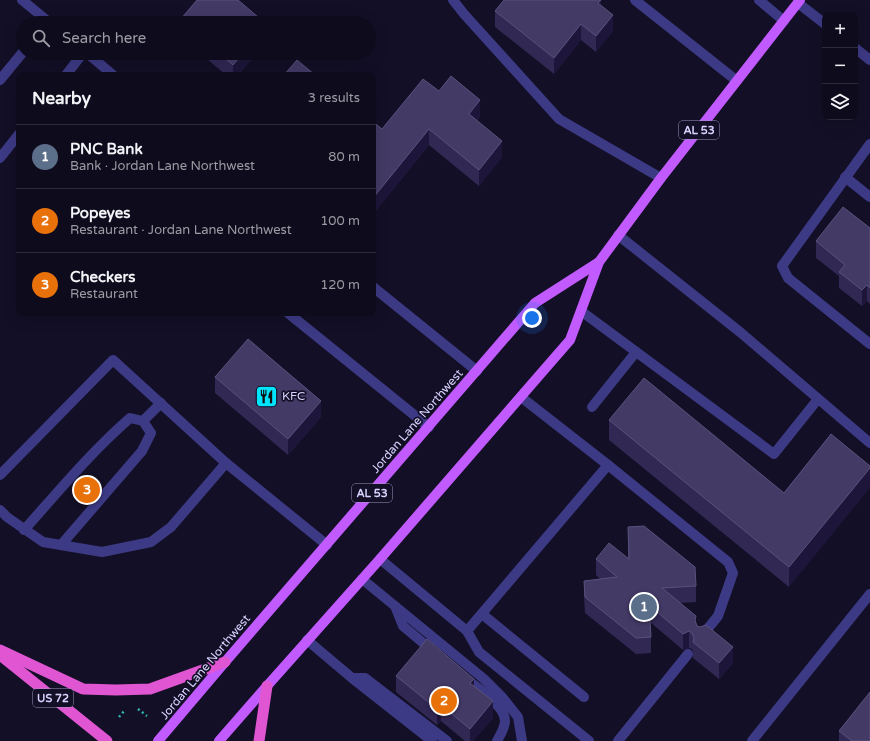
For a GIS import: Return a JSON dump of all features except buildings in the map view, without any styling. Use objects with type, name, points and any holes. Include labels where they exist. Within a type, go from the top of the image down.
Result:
[{"type":"highway","points":[[0,650],[83,689],[150,689],[225,662]]},
{"type":"highway","name":"US 72","points":[[0,655],[107,741]]},
{"type":"highway","points":[[258,741],[267,686]]},
{"type":"main road","name":"Jordan Lane Northwest","points":[[220,741],[570,340],[599,262],[661,178],[799,1]]},
{"type":"main road","name":"Jordan Lane Northwest","points":[[158,741],[535,303],[599,262]]},
{"type":"street","points":[[22,0],[41,16]]},
{"type":"street","points":[[453,0],[559,119],[661,178]]},
{"type":"street","points":[[635,0],[737,81]]},
{"type":"street","points":[[759,0],[784,21]]},
{"type":"street","points":[[799,1],[822,21]]},
{"type":"street","points":[[858,50],[870,60]]},
{"type":"street","points":[[0,80],[16,60]]},
{"type":"street","points":[[68,72],[78,60]]},
{"type":"street","points":[[96,60],[110,72]]},
{"type":"street","points":[[0,158],[16,138]]},
{"type":"street","points":[[870,144],[782,266],[788,278],[870,344]]},
{"type":"street","points":[[845,177],[870,197]]},
{"type":"street","points":[[618,235],[740,332],[870,443]]},
{"type":"street","points":[[376,289],[477,371]]},
{"type":"street","points":[[581,311],[774,454],[818,399]]},
{"type":"street","points":[[292,316],[429,427]]},
{"type":"street","points":[[592,407],[636,352]]},
{"type":"street","points":[[0,475],[113,360],[226,463],[327,545]]},
{"type":"street","points":[[521,397],[728,562],[733,573],[718,616],[701,637]]},
{"type":"street","points":[[143,421],[161,403]]},
{"type":"street","points":[[24,530],[117,429],[130,418],[143,421],[151,433],[142,451],[61,545]]},
{"type":"street","points":[[0,510],[7,518],[43,542],[102,552],[151,542],[172,527],[226,463]]},
{"type":"street","points":[[467,631],[608,465]]},
{"type":"street","points":[[380,559],[467,631],[479,652],[589,741]]},
{"type":"street","points":[[362,580],[395,605],[484,679],[502,697],[518,717],[522,741]]},
{"type":"street","points":[[752,741],[870,594]]},
{"type":"street","points":[[395,605],[403,626],[444,660]]},
{"type":"street","points":[[482,614],[584,697]]},
{"type":"street","points":[[307,640],[352,678],[432,741]]},
{"type":"street","points":[[618,741],[688,654]]},
{"type":"street","points":[[455,670],[494,701],[502,712],[505,721],[502,733],[497,741]]},
{"type":"street","points":[[352,678],[365,678],[446,741]]},
{"type":"place","name":"KFC","points":[[266,396]]},
{"type":"place","name":"Checkers","points":[[87,490]]},
{"type":"place","name":"PNC Bank","points":[[644,607]]},
{"type":"place","name":"Popeyes","points":[[444,701]]}]
